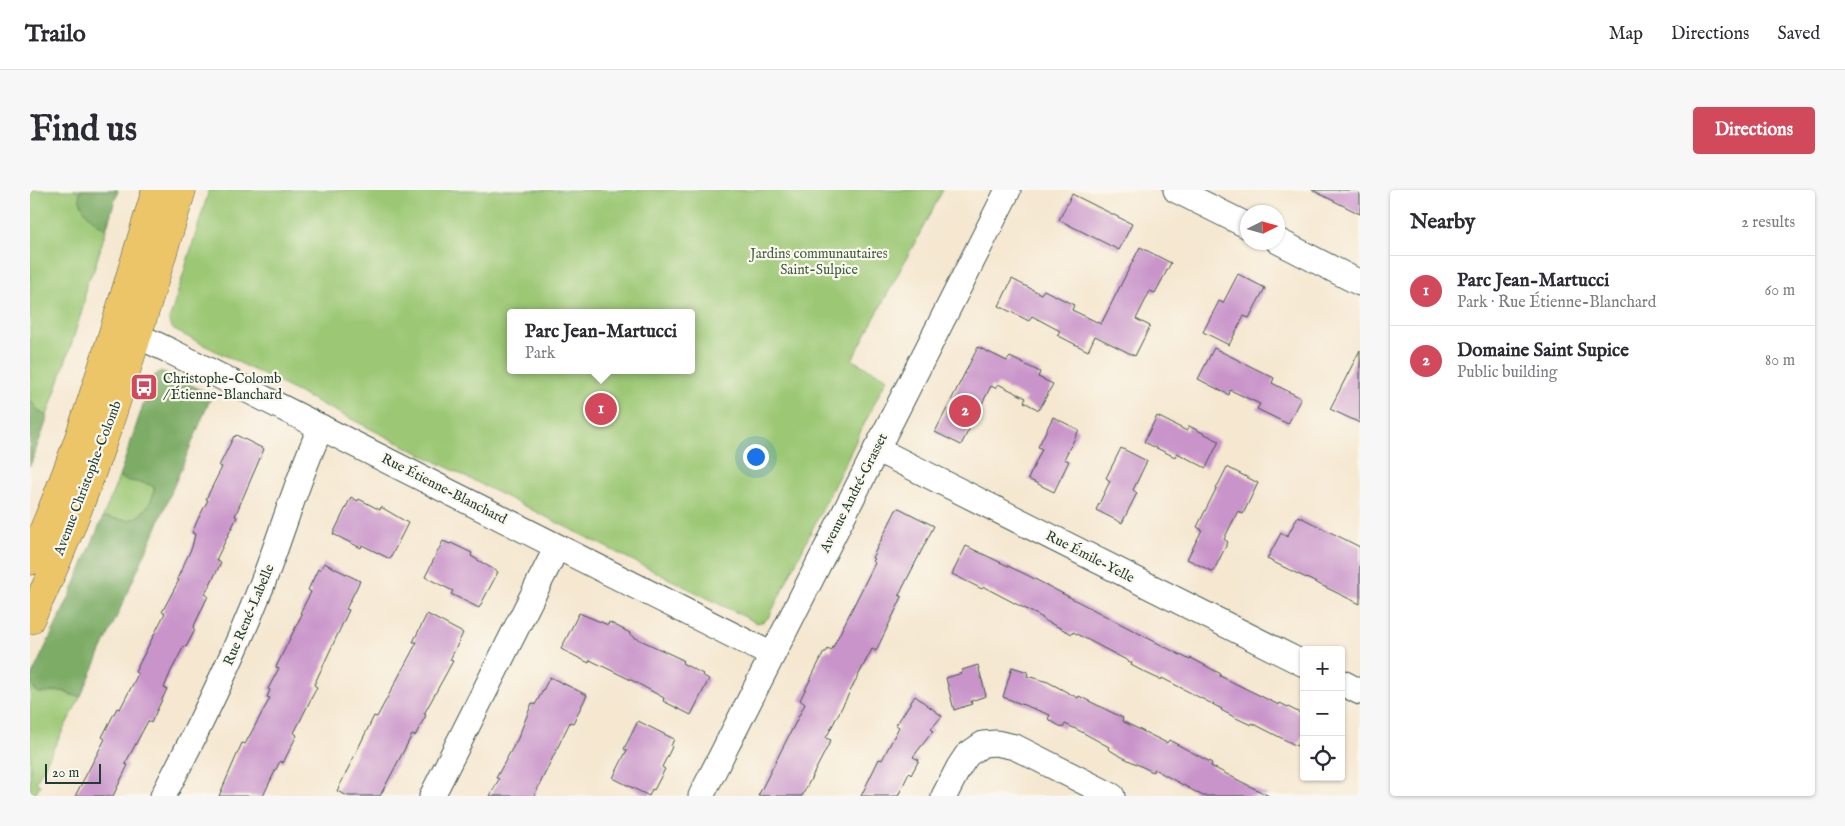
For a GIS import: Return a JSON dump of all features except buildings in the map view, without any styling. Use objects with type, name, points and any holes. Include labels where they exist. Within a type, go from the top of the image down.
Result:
[{"type":"main road","name":"Avenue Christophe-Colomb","points":[[30,620],[61,552],[113,412],[124,335],[156,190]]},
{"type":"main road","name":"Avenue Christophe-Colomb","points":[[30,561],[73,452],[124,335],[182,190]]},
{"type":"street","name":"Avenue André-Grasset","points":[[701,796],[1008,190]]},
{"type":"street","points":[[1176,190],[1240,222]]},
{"type":"street","points":[[1285,245],[1360,283]]},
{"type":"street","name":"Rue Étienne-Blanchard","points":[[124,335],[168,350],[772,655]]},
{"type":"street","name":"Rue René-Labelle","points":[[163,796],[201,723],[245,628],[307,461],[322,428]]},
{"type":"street","name":"Rue Émile-Yelle","points":[[876,449],[1300,662]]},
{"type":"street","points":[[432,796],[558,547]]},
{"type":"street","points":[[1345,684],[1360,692]]},
{"type":"street","points":[[944,796],[967,755],[983,744],[996,742],[1015,747],[1112,796]]},
{"type":"green space","points":[[30,190],[118,190],[94,270],[86,284],[84,304],[72,342],[30,466]]},
{"type":"green space","points":[[80,190],[118,190],[106,229],[91,218],[83,208],[79,196]]},
{"type":"green space","name":"Jardins communautaires Saint-Sulpice","points":[[209,190],[943,190],[852,360],[887,378],[769,617],[765,621],[757,623],[174,330],[169,321]]},
{"type":"green space","points":[[159,372],[164,372],[212,395],[152,538],[81,696],[57,691],[39,693],[33,687],[30,679],[68,600],[103,517],[125,520],[133,519],[143,512],[150,503],[154,487],[146,483],[128,481],[119,477],[152,378]]},
{"type":"green space","points":[[30,400],[40,412],[48,417],[30,466]]},
{"type":"green space","points":[[119,477],[154,487],[154,492],[147,508],[133,519],[103,517]]},
{"type":"green space","points":[[30,679],[32,685],[47,693],[62,691],[73,696],[81,696],[36,782],[40,785],[34,796],[30,796]]},
{"type":"place","name":"Christophe-Colomb / Étienne-Blanchard","points":[[144,387]]},
{"type":"place","name":"Parc Jean-Martucci","points":[[601,409]]},
{"type":"place","name":"Domaine Saint Supice","points":[[965,411]]}]
